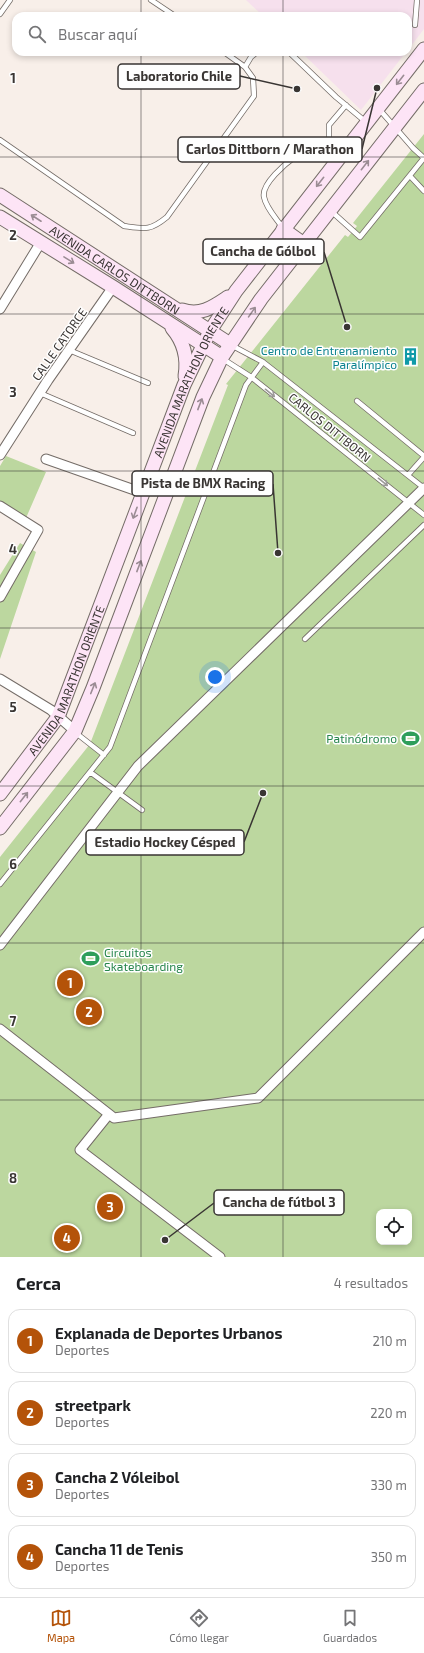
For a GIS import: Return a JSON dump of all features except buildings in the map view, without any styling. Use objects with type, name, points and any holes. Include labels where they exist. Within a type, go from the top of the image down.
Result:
[{"type":"main road","name":"AVENIDA MARATHON ORIENTE","points":[[0,794],[58,717],[184,385],[210,331],[236,291],[283,229],[424,49]]},
{"type":"main road","name":"AVENIDA MARATHON ORIENTE","points":[[0,828],[75,732],[203,397],[230,344],[261,299],[424,90]]},
{"type":"main road","name":"AVENIDA CARLOS DITTBORN","points":[[0,195],[230,344]]},
{"type":"main road","name":"AVENIDA CARLOS DITTBORN","points":[[0,217],[113,287],[222,358]]},
{"type":"main road","points":[[283,229],[304,244]]},
{"type":"main road","points":[[175,308],[193,313],[208,310],[236,291]]},
{"type":"main road","points":[[165,321],[181,339],[185,349],[186,362],[184,385]]},
{"type":"main road","points":[[108,588],[128,594]]},
{"type":"street","points":[[0,309],[41,242]]},
{"type":"street","name":"CALLE CATORCE","points":[[0,455],[40,393],[113,287]]},
{"type":"street","points":[[46,459],[143,493]]},
{"type":"street","points":[[0,945],[138,766],[424,488]]},
{"type":"street","points":[[0,506],[38,530],[0,596]]},
{"type":"street","points":[[0,679],[51,710],[75,732]]},
{"type":"street","points":[[0,1029],[114,1118],[258,1098],[424,932]]},
{"type":"street","points":[[109,1114],[80,1150],[220,1257]]},
{"type":"lane","points":[[0,14],[10,0]]},
{"type":"lane","points":[[150,0],[169,12]]},
{"type":"lane","points":[[415,25],[417,0]]},
{"type":"lane","points":[[0,140],[124,226],[143,229],[156,226],[167,217],[254,96],[253,78],[245,67],[230,56]]},
{"type":"lane","points":[[245,67],[252,56]]},
{"type":"lane","points":[[293,56],[367,123]]},
{"type":"lane","points":[[283,229],[264,198],[266,187],[272,178],[296,156],[300,154],[313,156],[319,152],[329,140],[329,125],[346,105]]},
{"type":"lane","points":[[330,210],[360,237],[424,158],[378,108]]},
{"type":"lane","points":[[410,176],[424,191]]},
{"type":"lane","name":"CARLOS DITTBORN","points":[[230,344],[263,362],[424,488]]},
{"type":"lane","points":[[69,350],[148,383]]},
{"type":"lane","name":"CARLOS DITTBORN","points":[[222,358],[251,377],[424,515]]},
{"type":"lane","points":[[0,884],[110,747],[246,384],[263,362]]},
{"type":"lane","points":[[40,393],[133,433]]},
{"type":"lane","points":[[357,401],[424,456],[408,475]]},
{"type":"lane","points":[[305,639],[424,525]]},
{"type":"lane","points":[[75,732],[104,755]]},
{"type":"lane","points":[[90,772],[142,810]]},
{"type":"shaded area","points":[[246,0],[424,0],[424,29],[412,45],[412,12],[259,12]]},
{"type":"shaded area","points":[[305,56],[403,56],[361,110]]},
{"type":"green space","points":[[424,134],[424,1257],[0,1257],[0,857],[90,744],[228,385],[226,384],[345,235],[348,237],[357,226],[353,223]]},
{"type":"green space","points":[[6,456],[46,472],[26,518],[0,501],[0,466]]},
{"type":"green space","points":[[20,543],[36,552],[0,659],[0,575]]},
{"type":"place","name":"Carlos Dittborn / Marathon","points":[[377,88]]},
{"type":"place","name":"Laboratorio Chile","points":[[297,89]]},
{"type":"place","name":"Cancha de Gólbol","points":[[347,327]]},
{"type":"place","name":"Centro de Entrenamiento Paralímpico","points":[[410,357]]},
{"type":"place","name":"Pista de BMX Racing","points":[[278,553]]},
{"type":"place","name":"Patinódromo","points":[[410,738]]},
{"type":"place","name":"Estadio Hockey Césped","points":[[263,793]]},
{"type":"place","name":"Circuitos Skateboarding","points":[[91,959]]},
{"type":"place","name":"Explanada de Deportes Urbanos","points":[[70,983]]},
{"type":"place","name":"streetpark","points":[[89,1012]]},
{"type":"place","name":"Cancha 2 Vóleibol","points":[[110,1207]]},
{"type":"place","name":"Cancha 11 de Tenis","points":[[67,1238]]},
{"type":"place","name":"Cancha de fútbol 3","points":[[165,1240]]}]
